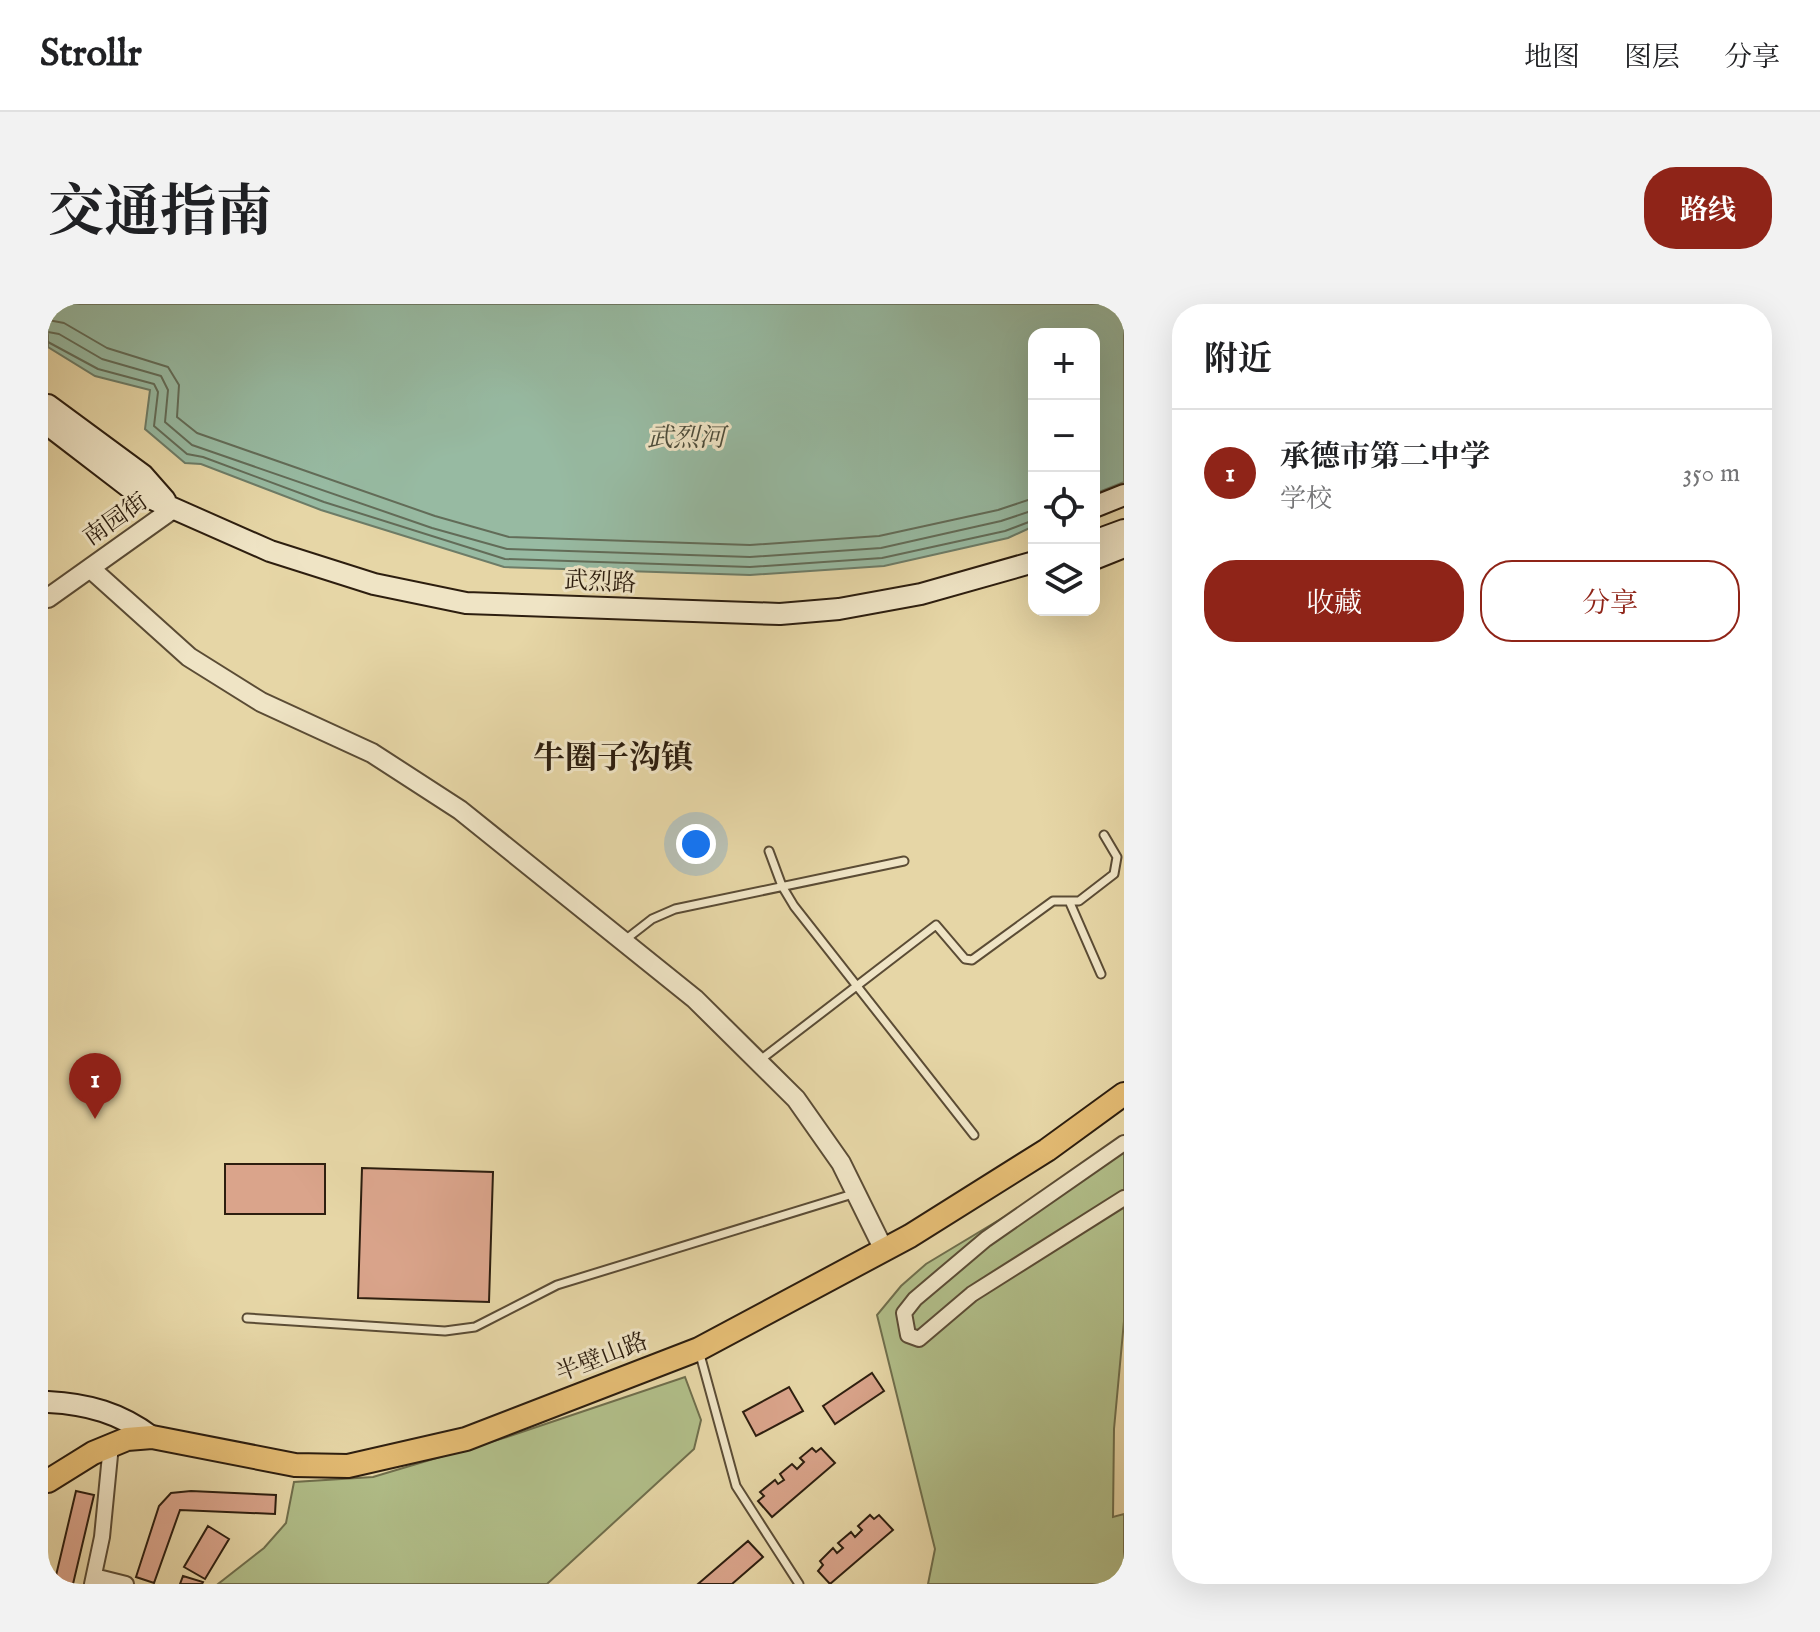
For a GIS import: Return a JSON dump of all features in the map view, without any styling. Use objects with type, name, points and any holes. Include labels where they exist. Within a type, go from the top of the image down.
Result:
[{"type":"main road","name":"武烈路","points":[[48,405],[143,475],[173,509]]},
{"type":"main road","name":"武烈路","points":[[48,425],[134,491],[270,551],[374,584],[466,603],[780,614],[839,609],[1001,574],[1028,564]]},
{"type":"main road","points":[[1100,505],[1124,495]]},
{"type":"main road","points":[[1100,539],[1124,530]]},
{"type":"main road","points":[[1100,557],[1124,547]]},
{"type":"main road","points":[[1001,574],[1028,552]]},
{"type":"main road","points":[[1001,574],[1028,570]]},
{"type":"main road","name":"半壁山路","points":[[48,1481],[127,1439],[152,1437],[295,1465],[348,1466],[466,1439],[699,1349],[884,1250],[1047,1150],[1124,1094]]},
{"type":"main road","points":[[48,1402],[82,1404],[104,1410],[133,1423],[152,1437]]},
{"type":"street","name":"南园街","points":[[48,598],[173,509]]},
{"type":"street","points":[[90,568],[189,657],[261,702],[372,753],[460,810],[695,999],[796,1099],[841,1163],[884,1250]]},
{"type":"street","points":[[1124,1143],[986,1239],[915,1299],[904,1313],[908,1335],[919,1339],[972,1294],[1085,1219],[1124,1198]]},
{"type":"street","points":[[111,1445],[102,1537],[93,1580],[126,1584]]},
{"type":"lane","points":[[759,1061],[936,925],[965,959],[972,960],[1053,901],[1079,901],[1114,874],[1117,857],[1104,835]]},
{"type":"lane","points":[[769,851],[782,886],[974,1135]]},
{"type":"lane","points":[[623,942],[652,919],[675,909],[904,861]]},
{"type":"lane","points":[[1070,903],[1101,974]]},
{"type":"lane","points":[[247,1318],[445,1331],[475,1327],[557,1285],[856,1193]]},
{"type":"lane","points":[[699,1349],[736,1486],[799,1584]]},
{"type":"shaded area","points":[[1124,1145],[1124,1321],[1114,1429],[1113,1517],[1124,1514],[1124,1584],[928,1584],[935,1549],[877,1315],[901,1286],[926,1264]]},
{"type":"shaded area","points":[[685,1377],[701,1420],[694,1449],[547,1584],[218,1584],[264,1548],[286,1523],[294,1482],[373,1477],[507,1437]]},
{"type":"water","name":"武烈河","points":[[48,304],[1124,304],[1124,482],[1100,492],[1100,328],[1028,328],[1028,529],[1008,538],[884,566],[750,575],[504,567],[321,510],[201,464],[185,463],[145,429],[150,390],[95,376],[48,347]]},
{"type":"building","points":[[225,1164],[325,1164],[325,1214],[225,1214]]},
{"type":"building","points":[[362,1168],[493,1172],[489,1302],[358,1298]]},
{"type":"building","points":[[872,1373],[884,1391],[835,1424],[823,1406]]},
{"type":"building","points":[[789,1387],[803,1411],[756,1436],[743,1412]]},
{"type":"building","points":[[812,1448],[816,1452],[821,1448],[835,1463],[772,1517],[758,1501],[764,1496],[760,1492],[775,1480],[778,1484],[784,1480],[780,1474],[792,1464],[797,1469],[804,1462],[800,1458]]},
{"type":"building","points":[[76,1491],[94,1495],[73,1584],[54,1584]]},
{"type":"building","points":[[171,1493],[276,1495],[275,1514],[180,1510],[154,1583],[136,1577],[159,1506]]},
{"type":"building","points":[[870,1515],[874,1519],[879,1515],[893,1530],[830,1584],[818,1571],[823,1565],[820,1561],[833,1548],[837,1553],[843,1548],[838,1543],[851,1532],[855,1537],[862,1530],[858,1526]]},
{"type":"building","points":[[208,1526],[229,1539],[205,1579],[184,1567]]},
{"type":"building","points":[[748,1541],[763,1557],[732,1584],[698,1584]]},
{"type":"building","points":[[183,1576],[203,1582],[180,1584]]},
{"type":"place","name":"承德市第二中学","points":[[95,1119]]},
{"type":"district","name":"牛圈子沟镇","points":[[613,759]]}]
